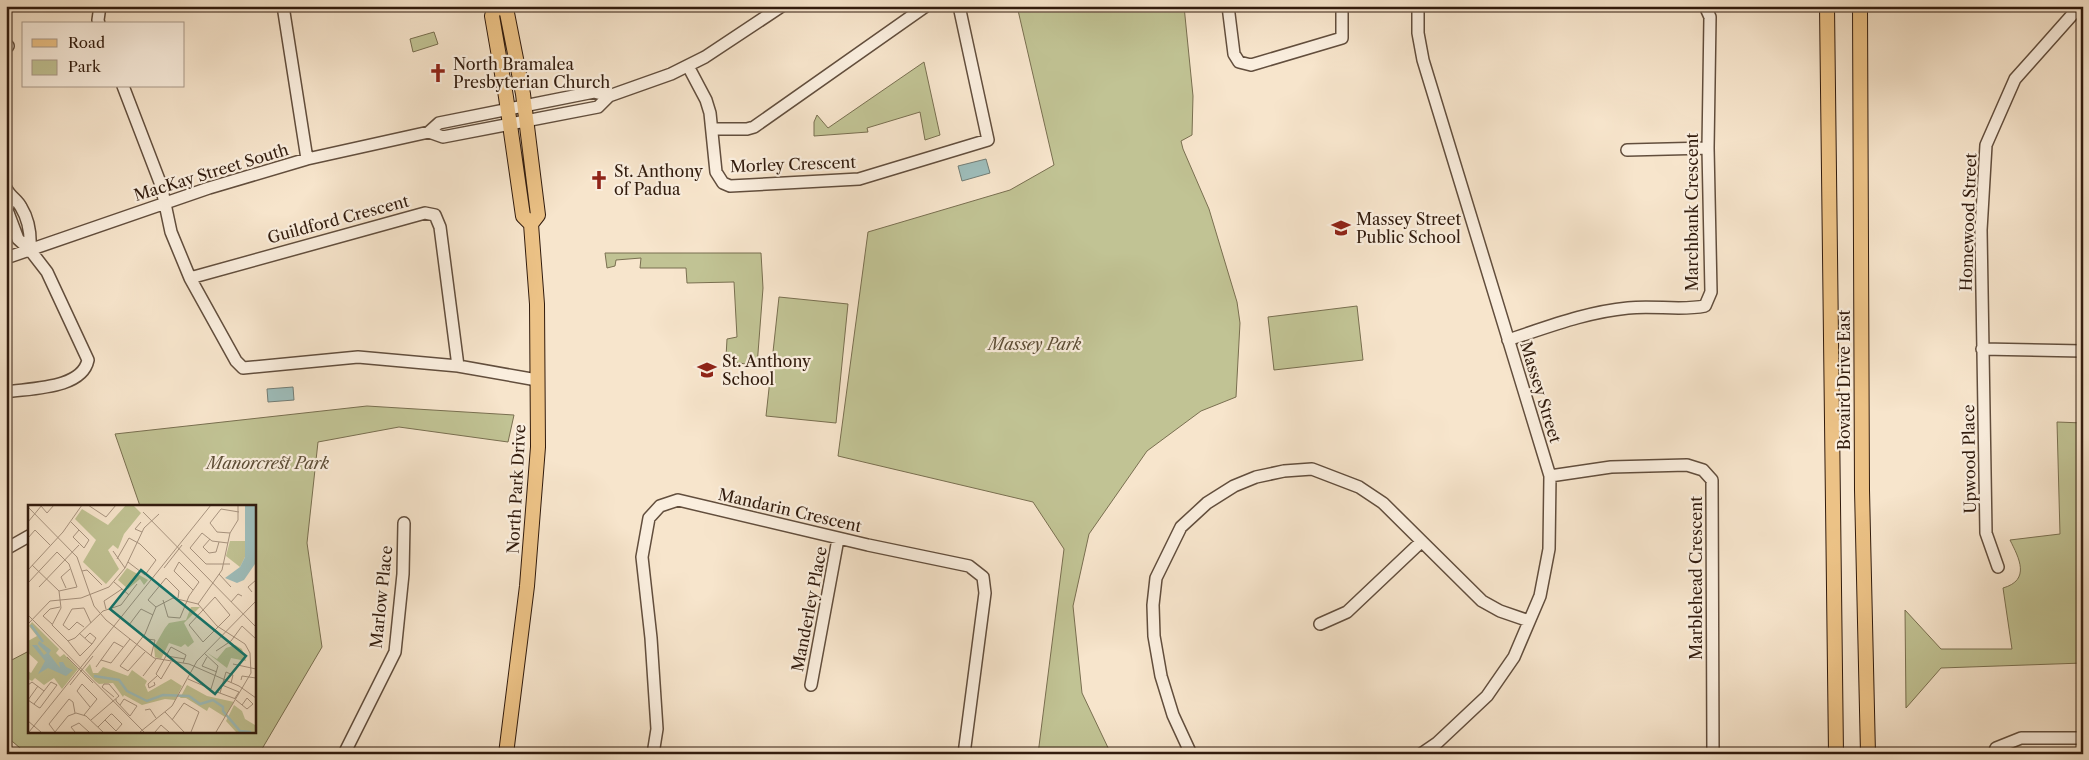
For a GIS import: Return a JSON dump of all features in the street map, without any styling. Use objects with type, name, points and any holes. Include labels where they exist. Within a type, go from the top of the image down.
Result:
[{"type":"main road","name":"North Park Drive","points":[[495,6],[492,16],[508,109],[523,216],[531,224],[537,304],[538,447],[527,586],[506,754]]},
{"type":"main road","name":"North Park Drive","points":[[502,6],[507,13],[527,120],[538,215],[531,224]]},
{"type":"main road","name":"Bovaird Drive East","points":[[1827,6],[1836,754]]},
{"type":"main road","name":"Bovaird Drive East","points":[[1860,6],[1862,480],[1868,754]]},
{"type":"street","points":[[98,22],[100,6]]},
{"type":"street","points":[[283,6],[307,159]]},
{"type":"street","points":[[609,96],[653,81],[688,66],[727,44],[782,6]]},
{"type":"street","points":[[712,129],[747,129],[754,127],[926,6]]},
{"type":"street","name":"Morley Crescent","points":[[688,66],[706,100],[712,129],[716,172],[723,183],[730,186],[859,179],[988,140],[959,6]]},
{"type":"street","points":[[1228,6],[1234,54],[1239,62],[1251,65],[1342,38],[1342,6]]},
{"type":"street","name":"Massey Street","points":[[1418,6],[1418,33],[1423,60],[1550,476],[1550,549],[1540,596],[1514,657],[1487,696],[1437,743],[1421,754]]},
{"type":"street","name":"Marchbank Crescent","points":[[1508,340],[1590,313],[1630,308],[1693,308],[1705,306],[1711,292],[1708,148],[1710,17],[1705,6]]},
{"type":"street","points":[[2063,6],[2076,11]]},
{"type":"street","name":"Homewood Street","points":[[1982,349],[1981,230],[1986,145],[2015,78],[2076,11]]},
{"type":"street","points":[[124,88],[161,185],[171,232],[190,278],[236,361],[243,368],[252,369],[358,357],[458,366],[537,380]]},
{"type":"street","name":"MacKay Street South","points":[[429,132],[439,122],[594,92],[609,96]]},
{"type":"street","name":"MacKay Street South","points":[[6,258],[165,203],[307,159],[429,132],[443,137],[598,107],[609,96]]},
{"type":"street","points":[[1626,150],[1708,148]]},
{"type":"street","points":[[6,392],[69,382],[80,376],[86,368],[88,360],[47,272],[30,250],[18,239],[7,210],[8,192]]},
{"type":"street","name":"Guildford Crescent","points":[[190,278],[425,213],[436,215],[440,227],[458,366]]},
{"type":"street","points":[[1982,349],[2083,350]]},
{"type":"street","name":"Upwood Place","points":[[1982,349],[1986,534],[1998,567]]},
{"type":"street","name":"Marblehead Crescent","points":[[1550,476],[1611,467],[1687,465],[1703,470],[1712,480],[1713,754]]},
{"type":"street","points":[[1191,754],[1172,715],[1161,676],[1154,636],[1153,605],[1156,578],[1181,527],[1207,503],[1256,477],[1284,471],[1312,469],[1359,487],[1383,503],[1482,601],[1500,611],[1529,621]]},
{"type":"street","name":"Mandarin Crescent","points":[[653,754],[657,729],[651,638],[642,557],[650,518],[660,506],[678,500],[838,539],[969,566],[983,577],[985,593],[964,754]]},
{"type":"street","name":"Marlow Place","points":[[344,754],[395,652],[403,574],[404,523]]},
{"type":"street","points":[[6,549],[28,537]]},
{"type":"street","name":"Manderley Place","points":[[811,685],[838,539]]},
{"type":"street","points":[[1320,624],[1347,612],[1421,542]]},
{"type":"street","points":[[1994,754],[1996,748],[2021,738],[2083,738]]},
{"type":"street","points":[[1708,754],[1713,754]]},
{"type":"green space","name":"Massey Park","points":[[1017,6],[1184,6],[1193,96],[1192,135],[1181,141],[1209,209],[1237,302],[1240,323],[1236,397],[1201,411],[1147,451],[1089,534],[1073,606],[1082,693],[1111,754],[1038,754],[1064,549],[1033,502],[838,456],[868,232],[1010,190],[1054,165]]},
{"type":"green space","points":[[434,32],[438,44],[413,52],[410,39]]},
{"type":"green space","points":[[924,62],[940,135],[925,140],[920,112],[867,128],[868,132],[814,136],[814,122],[817,115],[828,128]]},
{"type":"green space","points":[[605,253],[761,253],[763,288],[757,366],[728,361],[726,357],[727,339],[737,337],[734,282],[687,283],[686,268],[640,268],[641,258],[616,260],[615,266],[607,268]]},
{"type":"green space","points":[[779,297],[848,304],[836,423],[766,416]]},
{"type":"green space","points":[[1357,306],[1363,360],[1274,370],[1268,317]]},
{"type":"green space","name":"Manorcrest Park","points":[[367,406],[514,415],[508,442],[399,427],[318,442],[307,543],[322,647],[259,754],[27,754],[6,736],[6,663],[28,652],[28,732],[255,732],[255,505],[140,505],[115,434]]},
{"type":"green space","points":[[2057,422],[2083,423],[2083,663],[1941,668],[1906,708],[1905,610],[1941,649],[2012,649],[2003,588],[2017,580],[2020,568],[2017,554],[2010,540],[2060,534]]},
{"type":"water","points":[[986,159],[990,173],[962,181],[958,166]]},
{"type":"water","points":[[293,387],[294,400],[268,402],[267,389]]},
{"type":"place","name":"North Bramalea Presbyterian Church","points":[[438,73]]},
{"type":"place","name":"St. Anthony of Padua","points":[[599,180]]},
{"type":"place","name":"Massey Street Public School","points":[[1341,228]]},
{"type":"place","name":"St. Anthony School","points":[[707,370]]}]
